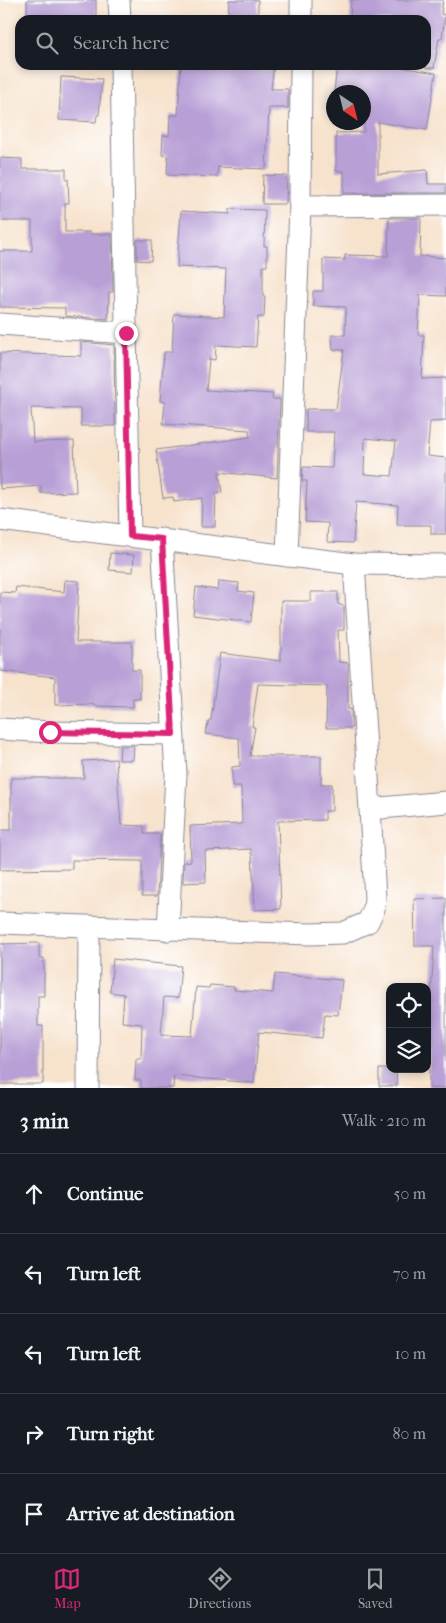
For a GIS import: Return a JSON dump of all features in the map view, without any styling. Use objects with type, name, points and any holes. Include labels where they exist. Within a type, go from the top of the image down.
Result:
[{"type":"street","points":[[119,0],[120,15]]},
{"type":"street","points":[[301,0],[301,15]]},
{"type":"street","points":[[121,70],[130,536]]},
{"type":"street","points":[[287,556],[300,206],[301,70]]},
{"type":"street","points":[[300,206],[446,205]]},
{"type":"street","points":[[0,324],[126,333]]},
{"type":"street","points":[[0,520],[354,564],[446,565]]},
{"type":"street","points":[[162,539],[176,774],[168,930]]},
{"type":"street","points":[[0,924],[310,934],[343,933],[368,922],[374,909],[375,898],[354,564]]},
{"type":"street","points":[[0,729],[50,732],[173,734]]},
{"type":"street","points":[[370,809],[446,802]]},
{"type":"street","points":[[88,1088],[89,927]]},
{"type":"building","points":[[27,0],[96,0],[96,15],[27,15]]},
{"type":"building","points":[[229,0],[258,0],[258,15],[228,15]]},
{"type":"building","points":[[351,0],[443,0],[441,14],[445,15],[442,38],[439,38],[434,68],[431,68],[431,15],[350,15]]},
{"type":"building","points":[[181,70],[273,70],[271,89],[288,89],[288,108],[269,108],[266,169],[218,167],[217,177],[167,175],[168,156],[162,155],[163,135],[169,136],[170,115],[178,115]]},
{"type":"building","points":[[336,70],[418,70],[436,73],[427,130],[378,122],[378,174],[427,170],[428,184],[446,184],[446,193],[344,193],[344,171],[336,171],[336,133],[364,132],[364,130],[371,130],[371,85],[335,85]]},
{"type":"building","points":[[61,77],[102,79],[99,115],[97,115],[96,122],[59,120]]},
{"type":"building","points":[[0,158],[22,159],[22,169],[66,169],[69,203],[65,203],[65,232],[112,234],[113,292],[109,292],[108,319],[65,316],[65,308],[0,307],[0,251],[32,251],[32,221],[0,221]]},
{"type":"building","points":[[263,175],[287,176],[286,204],[262,204]]},
{"type":"building","points":[[230,209],[265,210],[264,246],[267,246],[267,266],[263,266],[264,317],[258,317],[256,347],[216,345],[215,360],[209,359],[206,390],[273,394],[272,399],[280,399],[277,478],[219,472],[222,492],[216,493],[215,527],[201,527],[202,498],[174,502],[173,497],[163,498],[156,450],[250,437],[249,430],[163,424],[165,402],[160,401],[164,352],[172,352],[174,314],[224,317],[226,269],[177,267],[181,211],[230,214]]},
{"type":"building","points":[[389,218],[421,218],[420,256],[446,258],[446,296],[420,295],[418,335],[424,335],[422,379],[446,378],[446,421],[430,422],[427,456],[446,458],[446,534],[431,534],[431,525],[397,525],[398,505],[356,502],[353,543],[327,542],[328,523],[305,522],[307,481],[302,481],[303,467],[332,468],[334,432],[306,432],[306,409],[336,409],[344,350],[333,350],[332,335],[345,335],[346,307],[313,306],[313,291],[323,291],[323,259],[345,260],[345,255],[388,256]],"holes":[[[365,438],[396,441],[392,476],[364,474]]]},
{"type":"building","points":[[137,240],[152,240],[151,261],[137,260]]},
{"type":"building","points":[[81,342],[114,345],[115,426],[81,426],[81,409],[31,408],[33,442],[74,441],[76,492],[41,493],[41,486],[0,489],[0,353],[81,356]]},
{"type":"building","points":[[110,553],[134,555],[133,572],[109,570]]},
{"type":"building","points":[[65,580],[79,581],[76,642],[132,642],[132,670],[140,670],[140,699],[133,699],[133,707],[94,706],[94,704],[55,705],[55,677],[0,671],[0,592],[15,593],[16,587],[64,592]]},
{"type":"building","points":[[219,581],[239,583],[238,591],[254,593],[251,622],[193,615],[196,587],[218,590]]},
{"type":"building","points":[[311,592],[338,592],[338,604],[344,606],[344,630],[338,630],[339,662],[348,663],[348,709],[351,709],[352,728],[326,728],[327,686],[258,684],[252,727],[255,727],[250,756],[321,756],[321,784],[332,784],[332,811],[325,811],[325,820],[278,821],[281,909],[255,910],[251,849],[205,851],[206,882],[183,883],[184,862],[191,861],[190,826],[242,824],[241,786],[232,786],[232,767],[240,766],[239,738],[205,734],[209,720],[211,720],[220,653],[281,661],[281,601],[311,601]]},
{"type":"building","points":[[120,746],[134,746],[133,760],[119,760]]},
{"type":"building","points":[[116,759],[121,825],[144,826],[144,834],[160,834],[157,896],[142,896],[142,861],[72,860],[72,869],[0,870],[0,830],[11,830],[11,778],[84,778],[83,761]]},
{"type":"building","points":[[446,898],[446,1088],[429,1088],[434,946],[415,946],[414,899]]},
{"type":"building","points":[[39,943],[39,958],[44,958],[44,996],[38,996],[38,1026],[43,1026],[43,1084],[0,1084],[0,944]]},
{"type":"building","points":[[113,959],[181,966],[178,998],[164,997],[161,1035],[192,1036],[196,987],[209,988],[210,985],[235,987],[234,990],[273,993],[275,974],[342,980],[338,1015],[325,1014],[322,1038],[259,1032],[254,1083],[174,1076],[173,1088],[141,1088],[141,1080],[135,1080],[136,1059],[141,1059],[142,1024],[122,1022],[124,994],[110,992]]},
{"type":"building","points":[[379,1069],[386,1069],[386,1073],[396,1073],[397,1086],[379,1086]]},
{"type":"route","points":[[50,732],[173,734],[162,539],[130,536],[126,333]]}]
